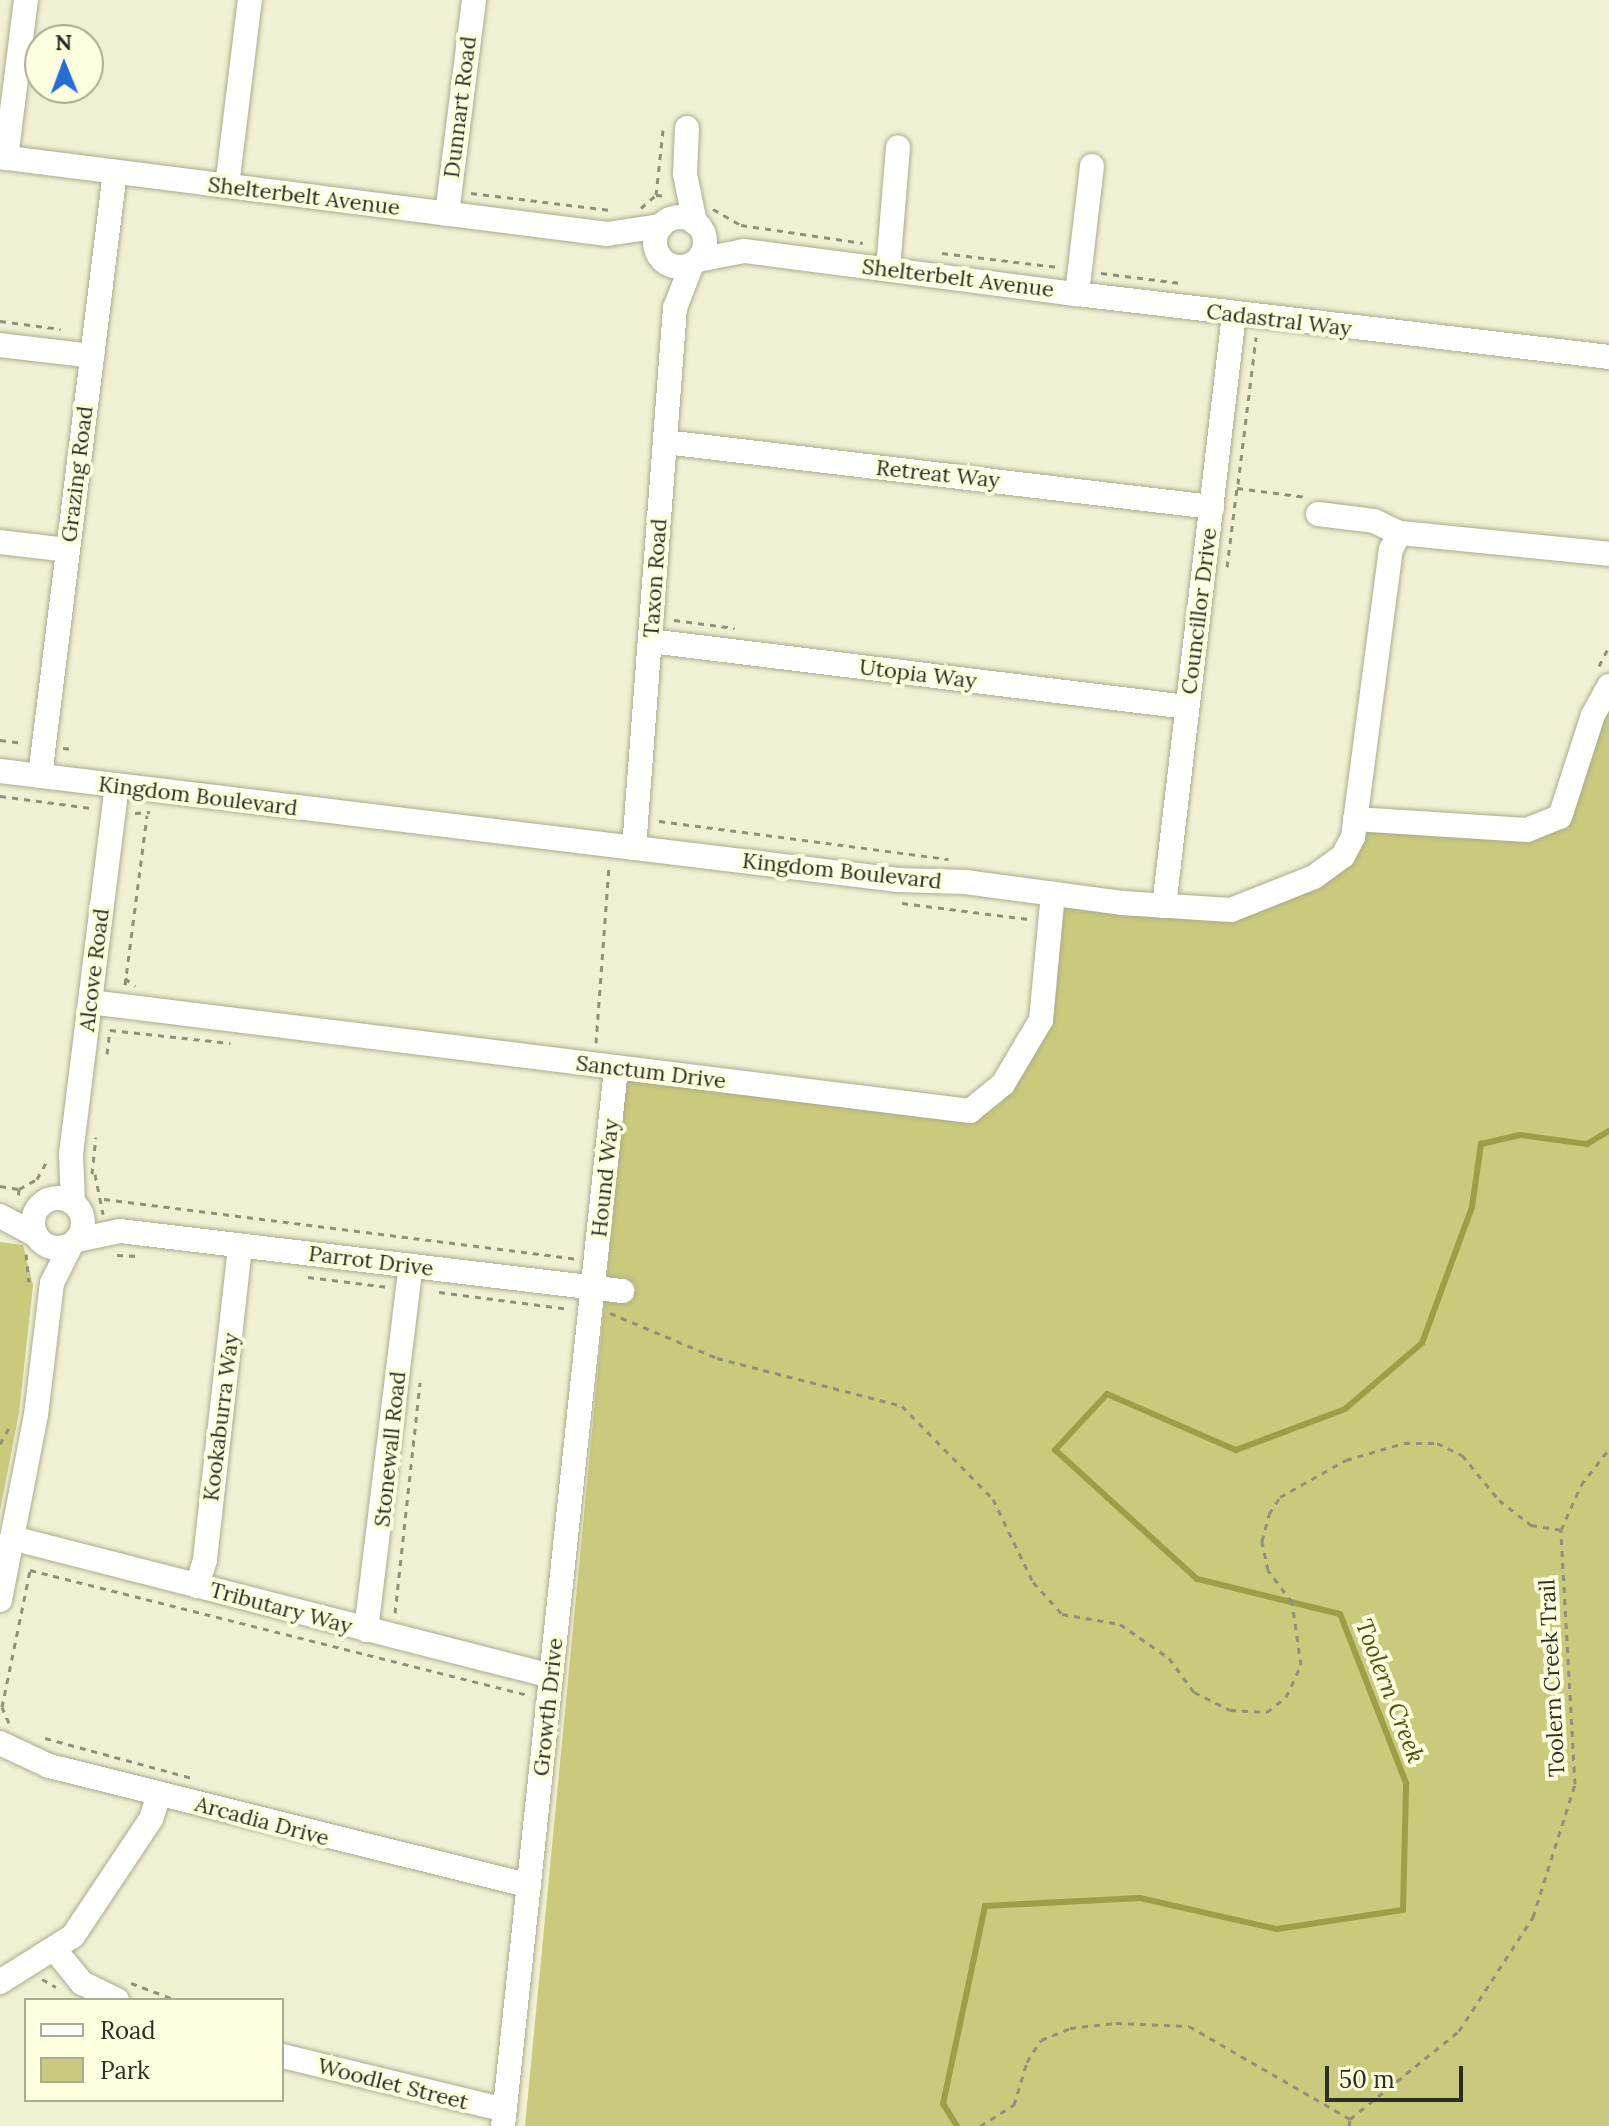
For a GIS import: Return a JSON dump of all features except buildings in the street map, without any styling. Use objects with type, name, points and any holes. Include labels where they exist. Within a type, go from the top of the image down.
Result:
[{"type":"street","points":[[3,158],[26,0]]},
{"type":"street","points":[[227,186],[250,0]]},
{"type":"street","name":"Dunnart Road","points":[[447,214],[474,0]]},
{"type":"street","points":[[675,308],[655,240],[685,174],[687,128]]},
{"type":"street","points":[[889,258],[898,147]]},
{"type":"street","name":"Shelterbelt Avenue","points":[[3,158],[607,234],[660,258]]},
{"type":"street","points":[[1078,282],[1092,166]]},
{"type":"street","name":"Grazing Road","points":[[40,776],[115,172]]},
{"type":"street","points":[[675,308],[705,240],[685,174]]},
{"type":"street","points":[[663,224],[677,218],[701,219]]},
{"type":"street","name":"Shelterbelt Avenue","points":[[701,219],[744,251]]},
{"type":"street","name":"Shelterbelt Avenue","points":[[607,234],[663,224]]},
{"type":"street","name":"Shelterbelt Avenue","points":[[695,262],[744,251],[889,258],[1078,282]]},
{"type":"street","points":[[660,258],[676,267],[695,262]]},
{"type":"street","name":"Cadastral Way","points":[[1078,282],[1234,315],[1609,357]]},
{"type":"street","name":"Taxon Road","points":[[634,848],[675,308]]},
{"type":"street","name":"Councillor Drive","points":[[1164,906],[1234,315]]},
{"type":"street","points":[[0,345],[92,356]]},
{"type":"street","name":"Retreat Way","points":[[665,442],[1212,507]]},
{"type":"street","points":[[1316,506],[1374,521],[1400,533],[1609,554]]},
{"type":"street","name":"Kingdom Boulevard","points":[[0,771],[634,848],[1164,906],[1231,910],[1314,877],[1343,856],[1355,819],[1391,549],[1400,533]]},
{"type":"street","points":[[0,542],[68,550]]},
{"type":"street","name":"Utopia Way","points":[[650,641],[1187,707]]},
{"type":"street","points":[[1355,819],[1527,830],[1560,817],[1603,678]]},
{"type":"street","name":"Alcove Road","points":[[41,1284],[74,1243],[83,1226],[77,1207],[71,1154],[117,786]]},
{"type":"street","name":"Sanctum Drive","points":[[90,1002],[970,1111],[1003,1084],[1041,1020],[1053,894]]},
{"type":"street","name":"Hound Way","points":[[593,1287],[616,1068]]},
{"type":"street","name":"Alcove Road","points":[[21,1208],[71,1154]]},
{"type":"street","points":[[21,1208],[77,1207]]},
{"type":"street","name":"Parrot Drive","points":[[77,1207],[120,1231]]},
{"type":"street","points":[[21,1208],[34,1220],[32,1241]]},
{"type":"street","points":[[0,1600],[36,1415],[41,1284],[21,1208]]},
{"type":"street","name":"Parrot Drive","points":[[32,1241],[55,1248],[120,1231],[240,1246],[409,1278],[622,1291]]},
{"type":"street","name":"Kookaburra Way","points":[[197,1586],[205,1559],[240,1246]]},
{"type":"street","name":"Stonewall Road","points":[[366,1630],[409,1278]]},
{"type":"street","name":"Growth Drive","points":[[504,2118],[593,1287]]},
{"type":"street","name":"Tributary Way","points":[[12,1538],[551,1676]]},
{"type":"street","name":"Arcadia Drive","points":[[5,1727],[49,1766],[529,1886]]},
{"type":"street","points":[[0,1982],[62,1958],[151,1819],[159,1794]]},
{"type":"street","points":[[62,1958],[82,1983],[120,1989]]},
{"type":"street","name":"Woodlet Street","points":[[284,2057],[504,2118]]},
{"type":"path","points":[[701,219],[889,258]]},
{"type":"path","points":[[937,253],[1078,282],[1183,283]]},
{"type":"path","points":[[0,321],[76,331]]},
{"type":"path","points":[[1226,577],[1237,488],[1316,506]]},
{"type":"path","points":[[1603,678],[1609,646]]},
{"type":"path","points":[[25,743],[27,731]]},
{"type":"path","points":[[658,820],[963,861]]},
{"type":"path","points":[[596,1043],[609,866]]},
{"type":"path","points":[[0,1186],[19,1189],[21,1208]]},
{"type":"path","points":[[104,1199],[578,1258]]},
{"type":"path","points":[[32,1241],[29,1261],[41,1284]]},
{"type":"path","points":[[109,1254],[145,1257]]},
{"type":"path","points":[[302,1276],[409,1278],[591,1312],[608,1312],[717,1358],[902,1406],[993,1499],[1033,1582],[1062,1614],[1120,1624],[1169,1658],[1194,1692],[1230,1710],[1267,1712],[1286,1697],[1301,1665],[1292,1602],[1268,1570],[1262,1541],[1269,1514],[1280,1497],[1346,1460],[1404,1443],[1437,1443],[1462,1455],[1499,1500],[1531,1525],[1561,1530]]},
{"type":"path","points":[[394,1621],[421,1370]]},
{"type":"path","points":[[0,1444],[15,1416]]},
{"type":"path","name":"Toolern Creek Trail","points":[[1350,2119],[1459,2031],[1533,1917],[1575,1784],[1561,1530],[1581,1485],[1609,1449]]},
{"type":"path","points":[[5,1727],[30,1570],[532,1696]]},
{"type":"path","points":[[43,1738],[197,1779]]},
{"type":"path","points":[[32,1985],[62,1958]]},
{"type":"path","points":[[120,1989],[166,1998]]},
{"type":"path","points":[[980,2126],[1014,2105],[1027,2062],[1041,2040],[1070,2028],[1116,2023],[1189,2026],[1350,2119],[1349,2126]]},
{"type":"green space","points":[[1609,691],[1609,2126],[525,2126],[626,1079],[969,1118],[1001,1103],[1043,1026],[1056,905],[1233,915],[1317,882],[1359,825],[1565,822]]},
{"type":"green space","points":[[0,1242],[23,1245],[33,1285],[19,1413],[0,1511]]},
{"type":"waterway","name":"Toolern Creek","points":[[957,2126],[943,2104],[985,1906],[1140,1898],[1277,1929],[1403,1910],[1406,1783],[1340,1614],[1197,1579],[1055,1450],[1107,1394],[1236,1450],[1345,1409],[1422,1343],[1472,1207],[1481,1144],[1520,1135],[1587,1144],[1609,1131]]}]
